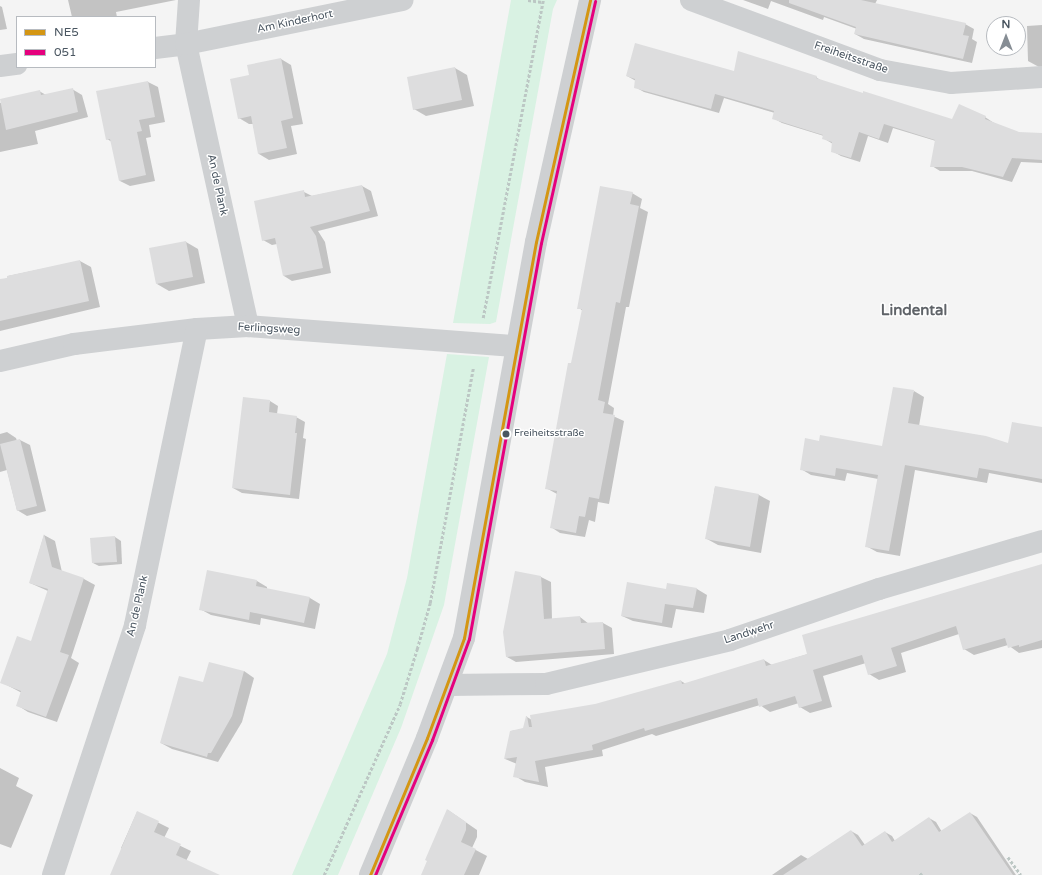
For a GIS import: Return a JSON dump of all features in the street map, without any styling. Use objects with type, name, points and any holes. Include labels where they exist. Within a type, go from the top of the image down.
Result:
[{"type":"street","points":[[186,44],[189,0]]},
{"type":"street","name":"Am Kinderhort","points":[[156,48],[186,44],[403,0]]},
{"type":"street","points":[[370,875],[448,685],[464,638],[536,242],[590,0]]},
{"type":"street","name":"Freiheitsstraße","points":[[691,0],[880,70],[952,83],[1042,77]]},
{"type":"street","name":"An de Plank","points":[[186,44],[248,326]]},
{"type":"street","points":[[0,66],[16,64]]},
{"type":"street","name":"Ferlingsweg","points":[[0,361],[74,344],[197,329],[248,326],[516,346]]},
{"type":"street","name":"An de Plank","points":[[53,875],[135,625],[197,329]]},
{"type":"street","name":"Landwehr","points":[[448,685],[546,684],[730,640],[878,590],[1042,541]]},
{"type":"path","points":[[324,875],[400,704],[430,603],[542,1],[528,0]]},
{"type":"path","points":[[1008,856],[1021,875]]},
{"type":"green space","points":[[511,0],[557,0],[553,9],[496,322],[490,324],[453,323]]},
{"type":"green space","points":[[447,354],[489,357],[444,605],[401,728],[338,875],[292,875],[387,654],[407,578]]},
{"type":"building","points":[[789,0],[861,0],[966,23],[963,35],[969,36],[963,59],[854,34],[856,27],[789,3]]},
{"type":"building","points":[[635,43],[734,71],[738,51],[817,76],[816,78],[863,93],[863,91],[952,119],[959,104],[986,116],[985,119],[1019,132],[1042,133],[1042,160],[1012,158],[1003,177],[962,167],[930,167],[935,140],[884,124],[879,139],[859,132],[851,158],[831,152],[832,142],[822,139],[823,135],[772,119],[774,111],[715,94],[711,109],[634,88],[635,79],[626,76]]},
{"type":"building","points":[[281,58],[293,118],[281,121],[287,148],[258,154],[251,116],[238,119],[230,79],[249,75],[247,65]]},
{"type":"building","points":[[455,67],[462,100],[413,110],[407,77]]},
{"type":"building","points":[[148,81],[155,117],[139,120],[142,131],[137,132],[146,175],[119,181],[110,139],[106,140],[96,91]]},
{"type":"building","points":[[73,88],[78,112],[6,130],[0,99],[40,90],[41,95]]},
{"type":"building","points":[[362,185],[370,211],[310,227],[316,236],[323,268],[283,276],[275,238],[262,241],[254,201],[304,190],[305,197]]},
{"type":"building","points":[[600,186],[633,192],[630,204],[639,206],[620,303],[616,302],[598,400],[605,402],[603,413],[615,415],[599,499],[589,497],[585,517],[579,516],[576,533],[550,528],[557,491],[545,489],[568,363],[571,363],[582,309],[577,309]]},
{"type":"building","points":[[186,241],[193,277],[156,284],[149,248]]},
{"type":"building","points":[[80,260],[89,301],[0,321],[0,279],[7,278],[7,276]]},
{"type":"building","points":[[893,387],[914,390],[908,423],[986,436],[1008,443],[1012,422],[1042,427],[1042,479],[979,468],[977,478],[905,465],[889,551],[865,547],[878,475],[836,468],[835,476],[800,470],[805,438],[819,441],[820,435],[882,446]]},
{"type":"building","points":[[243,397],[270,400],[269,412],[297,416],[295,433],[297,433],[290,495],[232,488]]},
{"type":"building","points":[[20,439],[37,506],[17,511],[0,444]]},
{"type":"building","points":[[715,486],[759,494],[750,547],[705,539]]},
{"type":"building","points":[[44,534],[52,567],[84,578],[60,652],[69,655],[46,717],[16,706],[21,691],[0,683],[17,636],[31,641],[48,589],[29,583]]},
{"type":"building","points":[[115,536],[117,562],[92,563],[90,538]]},
{"type":"building","points":[[1042,564],[1042,640],[1019,647],[1019,645],[1008,648],[1005,638],[963,650],[956,626],[891,648],[897,666],[868,675],[862,655],[813,670],[822,701],[799,708],[795,696],[759,707],[757,698],[645,731],[644,728],[592,745],[593,750],[535,761],[539,782],[513,777],[517,757],[504,759],[510,731],[523,728],[526,716],[529,727],[532,727],[530,715],[595,704],[681,680],[682,684],[764,659],[766,666],[807,654],[802,635]]},
{"type":"building","points":[[207,570],[257,580],[256,586],[310,597],[304,623],[250,612],[249,620],[199,610]]},
{"type":"building","points":[[515,571],[541,576],[544,619],[580,616],[581,623],[603,622],[605,649],[506,657],[503,632]]},
{"type":"building","points":[[627,582],[666,589],[667,583],[697,588],[693,608],[665,604],[662,623],[621,616]]},
{"type":"building","points":[[209,662],[244,671],[232,716],[211,753],[208,753],[207,757],[160,743],[179,676],[203,682]]},
{"type":"building","points":[[447,809],[466,822],[466,830],[461,842],[476,849],[464,875],[421,875],[427,861],[425,860]]},
{"type":"building","points":[[137,811],[159,821],[154,832],[181,844],[176,855],[220,875],[110,875]]},
{"type":"building","points":[[970,812],[1013,875],[783,875],[851,830],[862,846],[885,831],[892,842],[929,817],[939,832]]},
{"type":"transit line","name":"NE5","points":[[370,875],[427,738],[464,638],[536,242],[590,0]]},
{"type":"transit line","name":"051","points":[[375,875],[432,740],[469,639],[541,243],[595,1]]},
{"type":"place","name":"Freiheitsstraße","points":[[506,434]]},
{"type":"district","name":"Lindental","points":[[914,311]]}]
